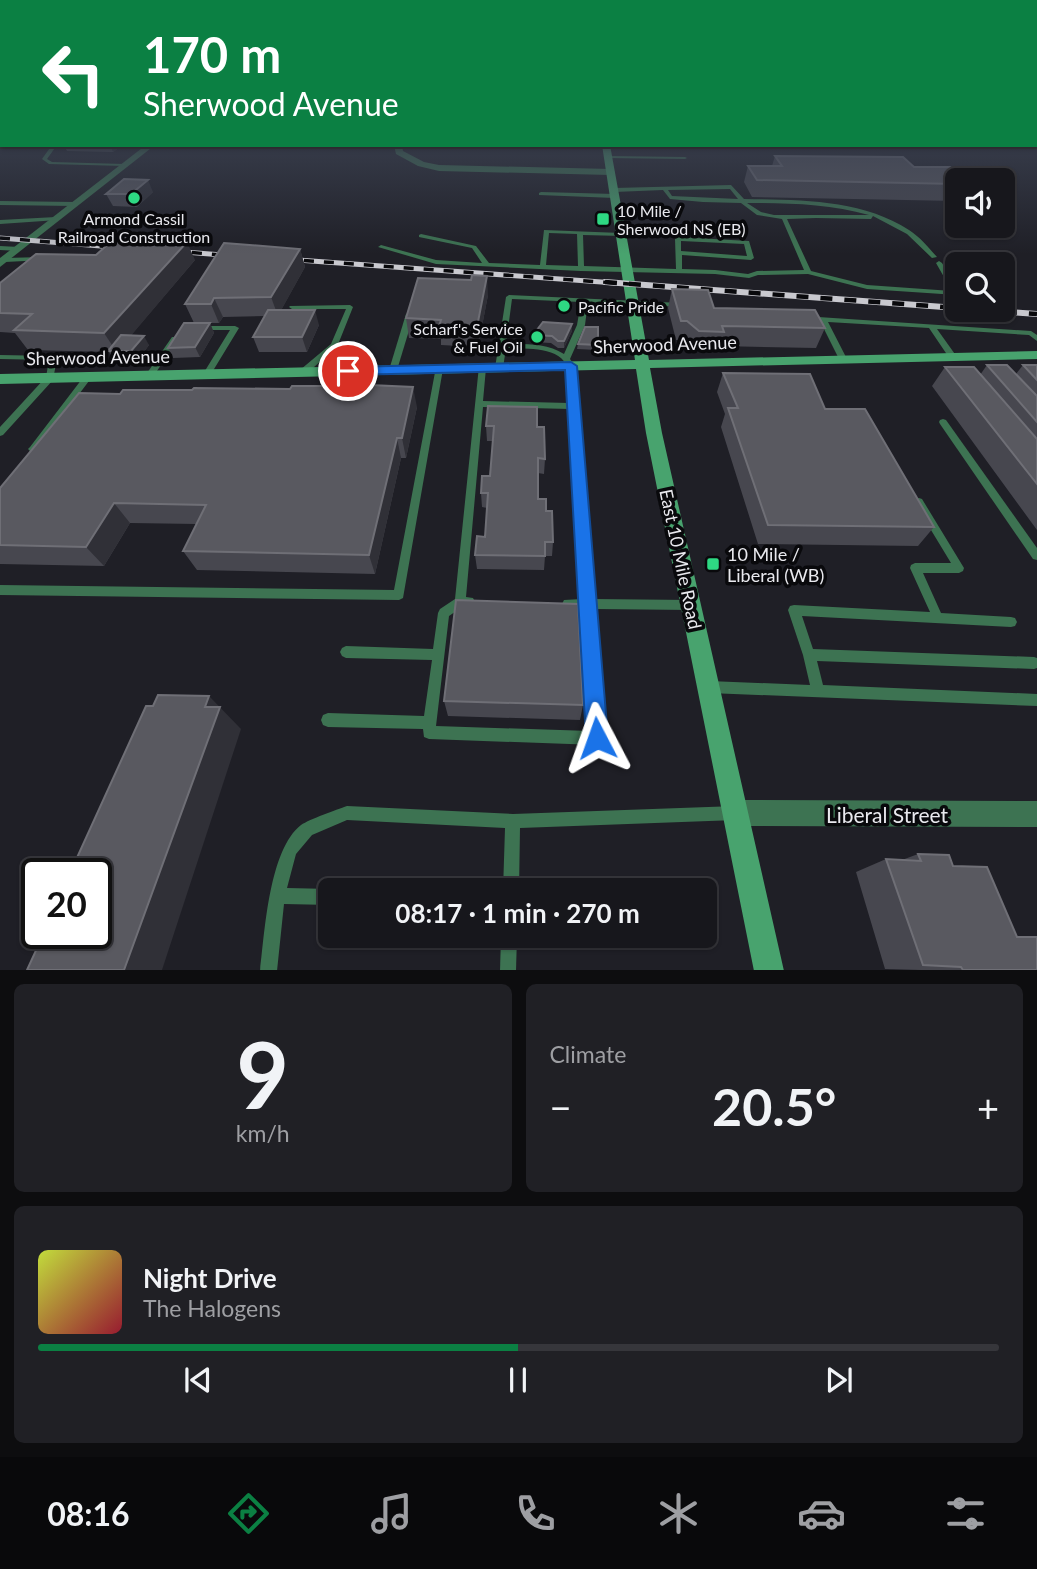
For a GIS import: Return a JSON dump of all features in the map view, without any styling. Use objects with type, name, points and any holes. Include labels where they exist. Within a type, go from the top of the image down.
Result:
[{"type":"street","points":[[420,163],[431,167],[611,172]]},
{"type":"street","name":"East 10 Mile Road","points":[[609,163],[641,364],[769,970]]},
{"type":"street","points":[[2,262],[125,165]]},
{"type":"street","name":"Sherwood Avenue","points":[[0,379],[499,368],[569,362],[641,364],[1037,355]]},
{"type":"street","name":"Liberal Street","points":[[736,813],[1037,814]]},
{"type":"lane","points":[[61,163],[125,165]]},
{"type":"lane","points":[[541,194],[614,193],[665,190],[667,187],[731,187],[747,208],[765,216],[879,217]]},
{"type":"lane","points":[[381,247],[436,262],[715,272],[729,276],[808,272],[867,287],[957,293],[927,247],[894,224],[863,210],[819,203],[693,200],[670,197],[665,190]]},
{"type":"lane","points":[[0,202],[75,204]]},
{"type":"lane","points":[[784,218],[808,272]]},
{"type":"lane","points":[[0,222],[56,219]]},
{"type":"lane","points":[[543,267],[546,231],[621,234]]},
{"type":"lane","points":[[580,233],[581,269]]},
{"type":"lane","points":[[421,236],[474,247],[487,265]]},
{"type":"lane","points":[[678,253],[751,258],[747,243],[678,239],[678,253],[679,271]]},
{"type":"lane","points":[[0,248],[19,249]]},
{"type":"lane","points":[[2,262],[51,259],[43,267]]},
{"type":"lane","points":[[499,368],[509,297],[691,305]]},
{"type":"lane","points":[[485,603],[460,602],[444,612],[429,732],[597,738],[569,362],[581,324],[585,300]]},
{"type":"lane","points":[[292,307],[350,307],[334,345],[303,372]]},
{"type":"lane","points":[[393,370],[411,310]]},
{"type":"lane","points":[[796,317],[1031,333],[1037,339]]},
{"type":"lane","points":[[822,319],[844,359]]},
{"type":"lane","points":[[931,326],[953,357]]},
{"type":"lane","points":[[149,376],[182,328]]},
{"type":"lane","points":[[195,328],[234,328],[207,374]]},
{"type":"lane","points":[[502,346],[556,351],[569,362]]},
{"type":"lane","points":[[0,357],[53,358],[50,378],[0,433]]},
{"type":"lane","points":[[460,602],[482,368]]},
{"type":"lane","points":[[0,590],[399,595],[439,369]]},
{"type":"lane","points":[[25,459],[88,377]]},
{"type":"lane","points":[[478,404],[574,406]]},
{"type":"lane","points":[[943,422],[1037,556]]},
{"type":"lane","points":[[915,494],[960,568],[915,568],[938,618]]},
{"type":"lane","points":[[550,603],[691,605]]},
{"type":"lane","points":[[818,690],[794,610],[1011,622]]},
{"type":"lane","points":[[346,652],[439,655]]},
{"type":"lane","points":[[809,656],[1034,663]]},
{"type":"lane","points":[[709,687],[1037,699]]},
{"type":"lane","points":[[328,719],[430,723]]},
{"type":"lane","points":[[268,970],[277,896],[290,850],[307,830],[347,813],[513,821],[736,813]]},
{"type":"lane","points":[[511,878],[513,821]]},
{"type":"lane","points":[[277,896],[318,897]]},
{"type":"lane","points":[[508,970],[509,948]]},
{"type":"building","points":[[780,163],[910,163],[914,167],[951,168],[945,168],[945,184],[757,180],[748,166],[782,166]]},
{"type":"building","points":[[124,179],[148,180],[131,194],[106,194]]},
{"type":"building","points":[[116,237],[187,242],[104,333],[14,330],[32,314],[0,313],[0,283],[36,254],[96,255]]},
{"type":"building","points":[[224,243],[300,249],[271,297],[214,298],[211,304],[185,304]]},
{"type":"building","points":[[472,275],[487,276],[477,327],[439,326],[441,320],[406,318],[418,278],[471,280]]},
{"type":"building","points":[[672,289],[708,290],[714,308],[815,310],[825,328],[722,326],[724,332],[699,331],[687,321],[681,321]]},
{"type":"building","points":[[268,310],[315,310],[302,337],[253,337]]},
{"type":"building","points":[[543,322],[572,324],[564,341],[558,341],[552,336],[533,335]]},
{"type":"building","points":[[184,323],[210,323],[195,347],[168,348]]},
{"type":"building","points":[[585,327],[598,327],[598,345],[578,344]]},
{"type":"building","points":[[121,335],[144,336],[131,351],[108,351]]},
{"type":"building","points":[[987,365],[1007,365],[1037,396],[1037,422]]},
{"type":"building","points":[[1023,365],[1037,365],[1037,380]]},
{"type":"building","points":[[945,367],[974,367],[1037,439],[1037,484]]},
{"type":"building","points":[[723,373],[810,374],[825,409],[865,409],[934,527],[768,525],[728,408],[738,408]]},
{"type":"building","points":[[348,384],[413,387],[402,438],[397,438],[369,555],[183,551],[206,505],[114,503],[86,547],[0,545],[0,488],[79,393],[120,394],[123,390],[194,388],[290,389],[292,386]]},
{"type":"building","points":[[488,406],[537,407],[537,427],[544,427],[545,459],[538,458],[538,499],[546,499],[546,511],[552,511],[553,542],[545,542],[545,556],[475,555],[477,536],[485,537],[488,493],[481,493],[482,476],[490,476],[494,426],[486,426]]},
{"type":"building","points":[[456,600],[578,604],[583,705],[444,701]]},
{"type":"building","points":[[158,695],[209,696],[205,707],[220,707],[124,970],[27,970],[37,949],[112,949],[112,858],[77,858],[146,706],[153,706]]},
{"type":"building","points":[[918,854],[949,855],[953,866],[987,867],[1017,937],[1037,937],[1037,970],[963,970],[961,967],[923,965],[886,859],[921,861]]},
{"type":"railway","points":[[0,238],[126,248]]},
{"type":"railway","points":[[172,251],[235,256]]},
{"type":"railway","points":[[284,259],[629,284]]},
{"type":"railway","points":[[605,282],[945,307]]},
{"type":"railway","points":[[1015,312],[1037,314]]},
{"type":"place","name":"Armond Cassil Railroad Construction","points":[[134,198]]},
{"type":"place","name":"10 Mile / Sherwood NS (EB)","points":[[603,219]]},
{"type":"place","name":"Pacific Pride","points":[[564,306]]},
{"type":"place","name":"Scharf's Service & Fuel Oil","points":[[537,337]]},
{"type":"place","name":"10 Mile / Liberal (WB)","points":[[713,564]]},
{"type":"route","points":[[348,371],[571,366],[597,738]]}]
